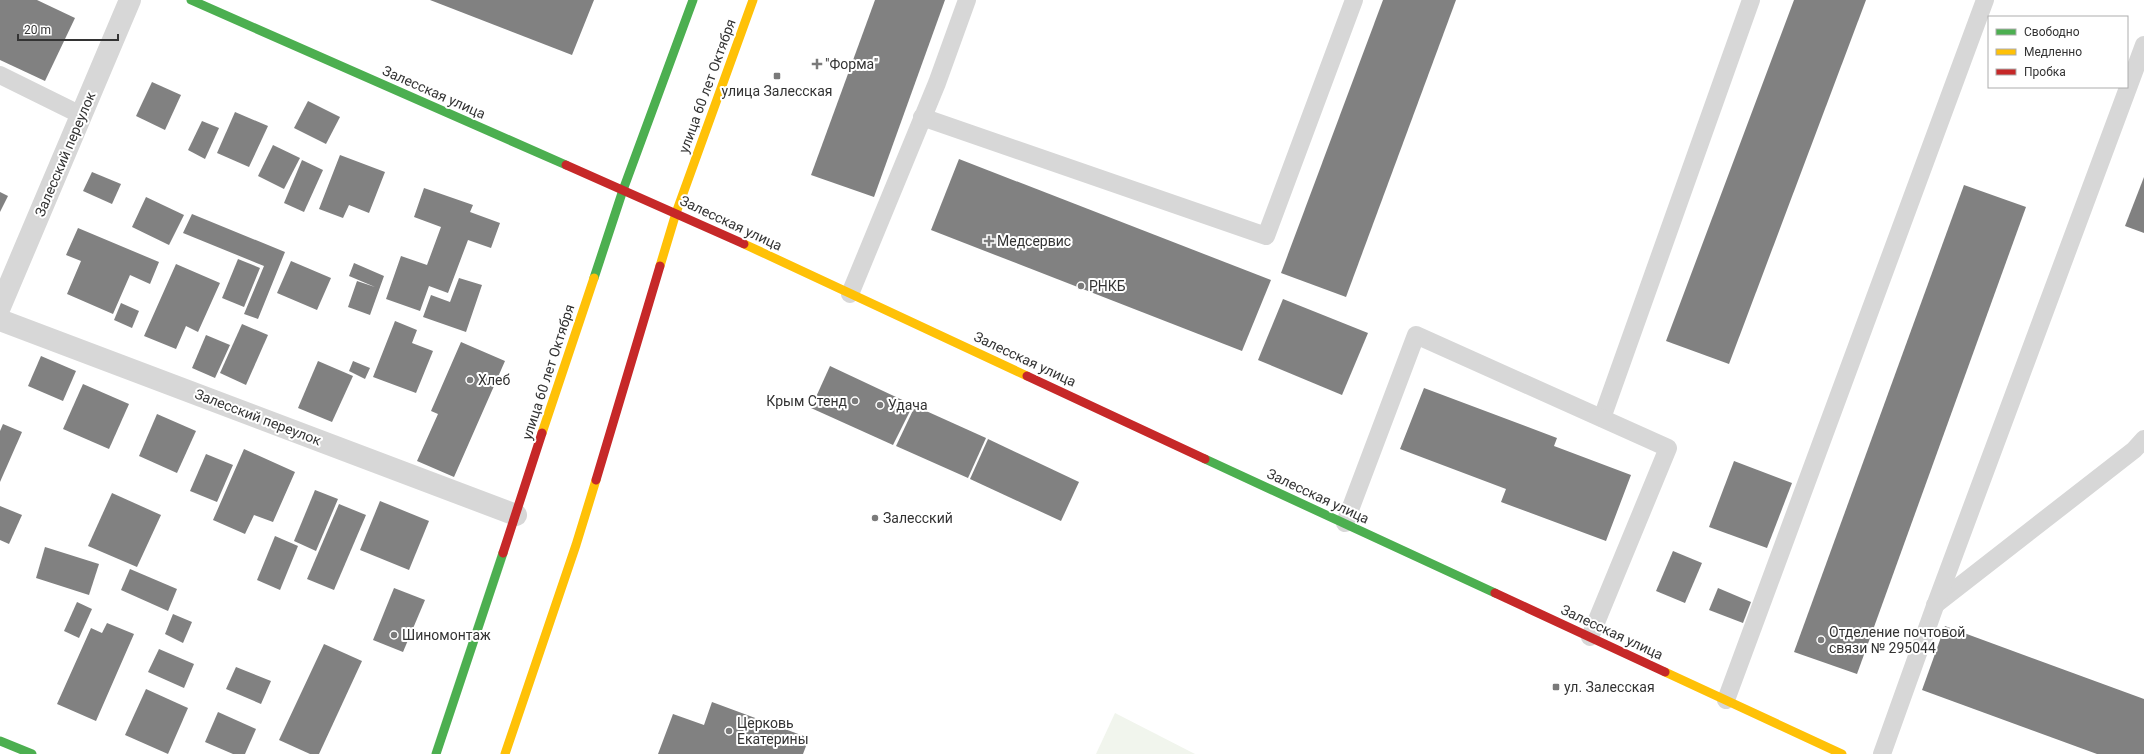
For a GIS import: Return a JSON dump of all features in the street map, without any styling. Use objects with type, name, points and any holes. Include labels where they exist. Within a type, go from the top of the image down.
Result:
[{"type":"main road","name":"Залесская улица","points":[[191,0],[676,213],[1842,754]]},
{"type":"main road","name":"улица 60 лет Октября","points":[[436,754],[623,190],[693,0]]},
{"type":"main road","name":"улица 60 лет Октября","points":[[506,754],[576,545],[676,213],[753,0]]},
{"type":"main road","points":[[0,740],[32,754]]},
{"type":"street","name":"Залесский переулок","points":[[0,307],[130,0]]},
{"type":"street","name":"Залесский переулок","points":[[0,320],[516,515]]},
{"type":"lane","points":[[850,294],[922,117],[967,0]]},
{"type":"lane","points":[[922,117],[1266,236],[1354,0]]},
{"type":"lane","points":[[1602,418],[1751,0]]},
{"type":"lane","points":[[1726,700],[1985,0]]},
{"type":"lane","points":[[2128,88],[2144,45]]},
{"type":"lane","points":[[0,76],[81,115]]},
{"type":"lane","points":[[1882,754],[1935,606],[2128,88]]},
{"type":"lane","points":[[1345,523],[1416,335],[1668,448],[1590,637]]},
{"type":"lane","points":[[1935,606],[2134,450],[2144,439]]},
{"type":"shaded area","points":[[1115,713],[1195,754],[1096,754]]},
{"type":"building","points":[[0,0],[37,0],[75,18],[45,81],[0,60]]},
{"type":"building","points":[[430,0],[594,0],[572,55]]},
{"type":"building","points":[[875,0],[945,0],[874,197],[811,175]]},
{"type":"building","points":[[1383,0],[1456,0],[1346,297],[1281,273]]},
{"type":"building","points":[[1794,0],[1866,0],[1729,364],[1666,341]]},
{"type":"building","points":[[152,82],[181,95],[165,130],[136,116]]},
{"type":"building","points":[[308,101],[340,117],[326,144],[294,128]]},
{"type":"building","points":[[235,112],[268,126],[249,167],[217,153]]},
{"type":"building","points":[[202,121],[219,128],[205,159],[188,150]]},
{"type":"building","points":[[273,145],[300,158],[284,189],[258,176]]},
{"type":"building","points":[[340,155],[385,172],[369,213],[349,205],[343,218],[319,209]]},
{"type":"building","points":[[959,159],[1271,280],[1242,351],[931,230]]},
{"type":"building","points":[[302,160],[323,170],[304,212],[284,203]]},
{"type":"building","points":[[92,172],[121,184],[112,204],[83,191]]},
{"type":"building","points":[[2144,177],[2144,233],[2125,226]]},
{"type":"building","points":[[1964,185],[2026,207],[1857,674],[1794,652]]},
{"type":"building","points":[[424,188],[473,205],[470,212],[500,223],[491,248],[468,240],[448,293],[429,286],[420,311],[386,299],[401,256],[427,265],[441,227],[414,217]]},
{"type":"building","points":[[0,192],[8,196],[0,212]]},
{"type":"building","points":[[146,197],[184,215],[169,245],[132,227]]},
{"type":"building","points":[[192,214],[285,252],[258,319],[244,314],[264,266],[183,233]]},
{"type":"building","points":[[78,228],[159,262],[150,284],[130,275],[113,314],[67,294],[81,261],[66,255]]},
{"type":"building","points":[[238,259],[260,268],[244,307],[222,298]]},
{"type":"building","points":[[291,261],[331,278],[317,310],[277,293]]},
{"type":"building","points":[[354,263],[384,276],[370,315],[348,307],[357,281],[375,287],[349,276]]},
{"type":"building","points":[[176,264],[220,283],[198,332],[186,326],[176,349],[144,336]]},
{"type":"building","points":[[459,278],[482,285],[466,332],[423,317],[431,295],[450,302]]},
{"type":"building","points":[[1283,299],[1368,333],[1342,395],[1258,360]]},
{"type":"building","points":[[121,303],[139,311],[132,328],[114,320]]},
{"type":"building","points":[[395,321],[417,330],[412,343],[433,351],[416,393],[373,377]]},
{"type":"building","points":[[242,324],[268,335],[246,385],[220,373]]},
{"type":"building","points":[[206,335],[230,345],[215,378],[192,368]]},
{"type":"building","points":[[461,342],[505,361],[454,477],[417,461],[438,414],[431,411]]},
{"type":"building","points":[[41,356],[76,371],[63,401],[28,386]]},
{"type":"building","points":[[318,361],[353,376],[332,422],[298,408]]},
{"type":"building","points":[[353,361],[370,368],[365,379],[349,371]]},
{"type":"building","points":[[830,366],[913,405],[893,445],[811,408]]},
{"type":"building","points":[[83,384],[129,404],[109,449],[63,429]]},
{"type":"building","points":[[1424,388],[1557,438],[1554,446],[1631,475],[1606,541],[1501,502],[1506,489],[1400,449]]},
{"type":"building","points":[[915,406],[986,438],[968,478],[896,446]]},
{"type":"building","points":[[157,414],[196,431],[177,473],[139,456]]},
{"type":"building","points":[[3,424],[22,432],[0,482],[0,431]]},
{"type":"building","points":[[988,439],[1079,482],[1061,521],[970,479]]},
{"type":"building","points":[[244,449],[295,472],[273,522],[254,515],[245,534],[213,520]]},
{"type":"building","points":[[206,454],[233,465],[217,502],[190,491]]},
{"type":"building","points":[[1734,461],[1792,483],[1767,548],[1709,527]]},
{"type":"building","points":[[315,490],[338,499],[316,551],[294,541]]},
{"type":"building","points":[[112,493],[161,515],[137,567],[88,546]]},
{"type":"building","points":[[380,501],[429,521],[409,570],[360,550]]},
{"type":"building","points":[[339,504],[366,515],[334,590],[307,579]]},
{"type":"building","points":[[0,506],[22,515],[9,544],[0,540]]},
{"type":"building","points":[[275,536],[298,546],[280,590],[257,580]]},
{"type":"building","points":[[45,547],[99,564],[89,595],[36,578]]},
{"type":"building","points":[[1673,551],[1702,563],[1685,603],[1656,591]]},
{"type":"building","points":[[130,569],[177,589],[168,611],[121,590]]},
{"type":"building","points":[[394,588],[425,600],[403,652],[373,640]]},
{"type":"building","points":[[1718,588],[1751,602],[1743,623],[1709,610]]},
{"type":"building","points":[[77,602],[92,609],[79,638],[64,631]]},
{"type":"building","points":[[173,614],[192,622],[183,643],[165,634]]},
{"type":"building","points":[[107,623],[134,634],[96,721],[57,704],[91,628],[102,633]]},
{"type":"building","points":[[1945,626],[2144,699],[2144,754],[2097,754],[1922,690]]},
{"type":"building","points":[[324,644],[362,661],[319,754],[310,754],[279,740]]},
{"type":"building","points":[[159,649],[194,664],[184,688],[148,672]]},
{"type":"building","points":[[236,667],[271,681],[261,704],[226,689]]},
{"type":"building","points":[[146,689],[188,708],[168,754],[125,735]]},
{"type":"building","name":"Церковь Екатерины","points":[[712,702],[809,738],[803,754],[658,754],[673,714],[704,725]]},
{"type":"building","points":[[218,712],[256,729],[245,754],[233,754],[205,742]]},
{"type":"traffic: fast","points":[[191,0],[566,165]]},
{"type":"traffic: fast","points":[[594,278],[623,190],[693,0]]},
{"type":"traffic: fast","points":[[1205,459],[1495,593]]},
{"type":"traffic: fast","points":[[436,754],[503,553]]},
{"type":"traffic: fast","points":[[0,741],[32,754]]},
{"type":"traffic: slow","points":[[660,266],[676,213],[753,0]]},
{"type":"traffic: slow","points":[[744,244],[1027,376]]},
{"type":"traffic: slow","points":[[542,433],[594,278]]},
{"type":"traffic: slow","points":[[505,754],[576,545],[596,480]]},
{"type":"traffic: slow","points":[[1665,672],[1842,754]]},
{"type":"traffic: jam","points":[[566,165],[744,244]]},
{"type":"traffic: jam","points":[[596,480],[660,266]]},
{"type":"traffic: jam","points":[[1027,376],[1205,459]]},
{"type":"traffic: jam","points":[[503,553],[542,433]]},
{"type":"traffic: jam","points":[[1495,593],[1665,672]]},
{"type":"place","name":"\"Форма\"","points":[[817,64]]},
{"type":"place","name":"улица Залесская","points":[[777,76]]},
{"type":"place","name":"Медсервис","points":[[989,241]]},
{"type":"place","name":"РНКБ","points":[[1081,286]]},
{"type":"place","name":"Хлеб","points":[[470,380]]},
{"type":"place","name":"Крым Стенд","points":[[855,401]]},
{"type":"place","name":"Удача","points":[[880,405]]},
{"type":"place","name":"Залесский","points":[[875,518]]},
{"type":"place","name":"Шиномонтаж","points":[[394,635]]},
{"type":"place","name":"Отделение почтовой связи № 295044","points":[[1821,640]]},
{"type":"place","name":"ул. Залесская","points":[[1556,687]]},
{"type":"place","name":"Церковь Екатерины","points":[[729,731]]}]
